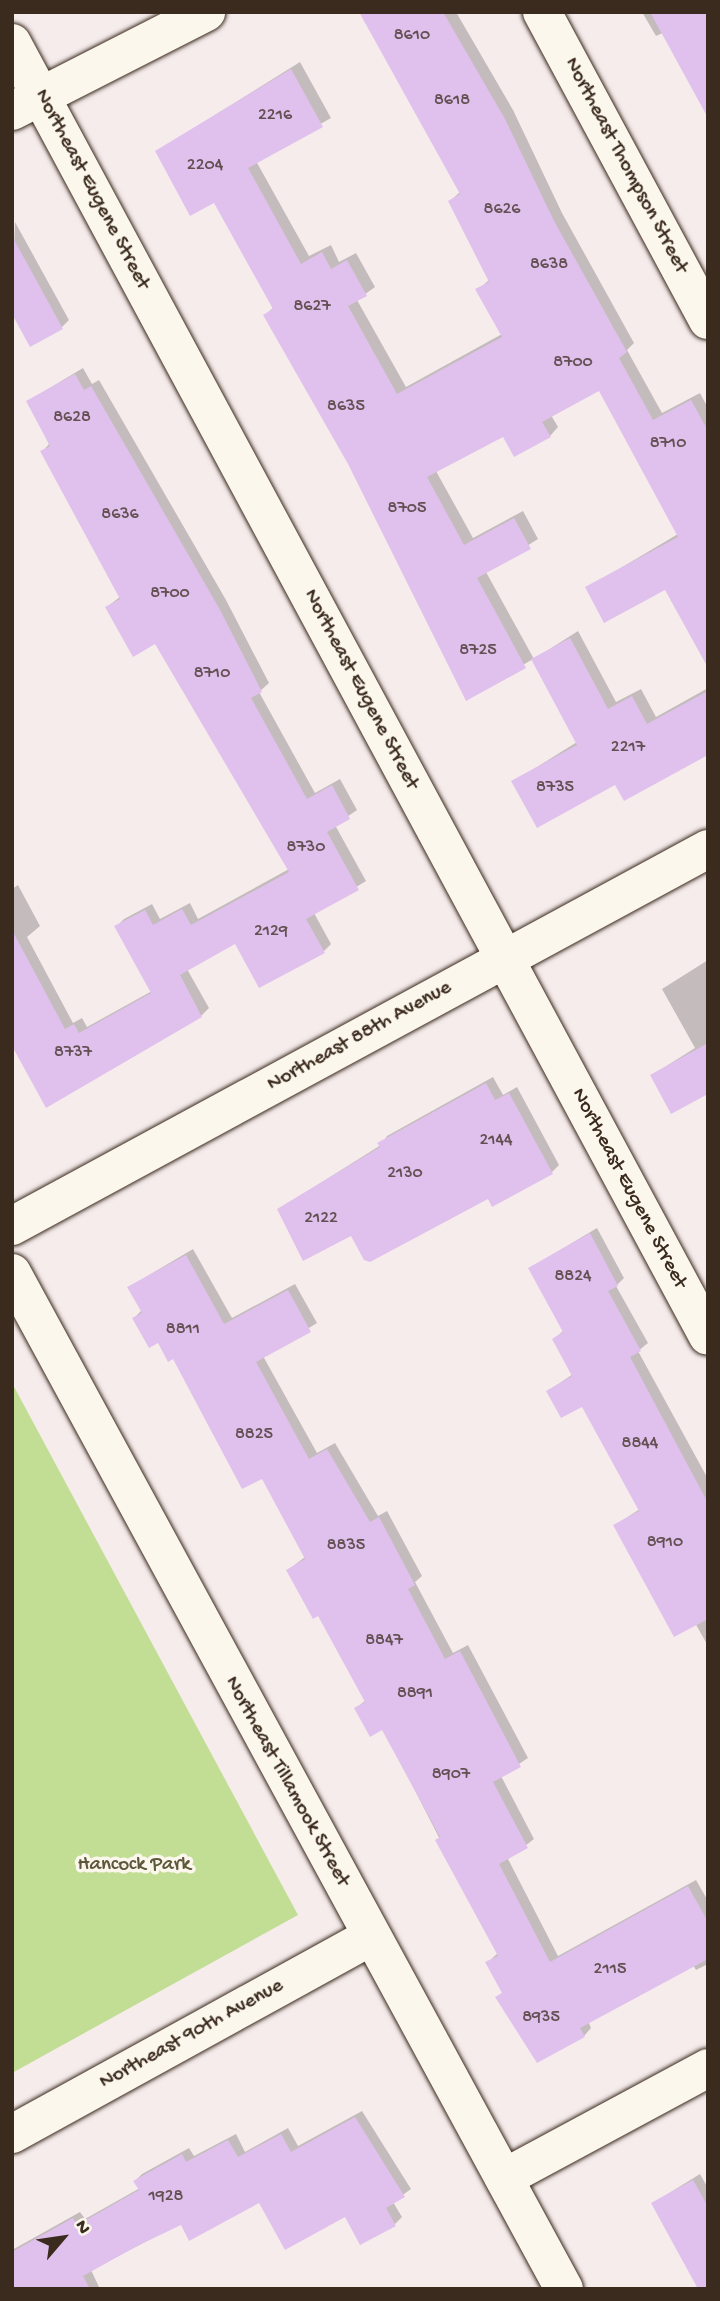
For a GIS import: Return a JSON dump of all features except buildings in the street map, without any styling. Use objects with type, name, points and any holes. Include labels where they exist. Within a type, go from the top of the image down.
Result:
[{"type":"street","points":[[27,105],[206,12]]},
{"type":"street","name":"Northeast Thompson Street","points":[[542,12],[708,320]]},
{"type":"street","name":"Northeast Eugene Street","points":[[12,43],[27,105],[505,958],[708,1336]]},
{"type":"street","name":"Northeast 88th Avenue","points":[[12,1226],[708,849]]},
{"type":"street","name":"Northeast Tillamook Street","points":[[12,1273],[564,2289]]},
{"type":"street","name":"Northeast 90th Avenue","points":[[12,2134],[371,1937]]},
{"type":"street","points":[[503,2178],[708,2068]]},
{"type":"green space","name":"Hancock Park","points":[[12,1383],[298,1915],[12,2073]]}]
